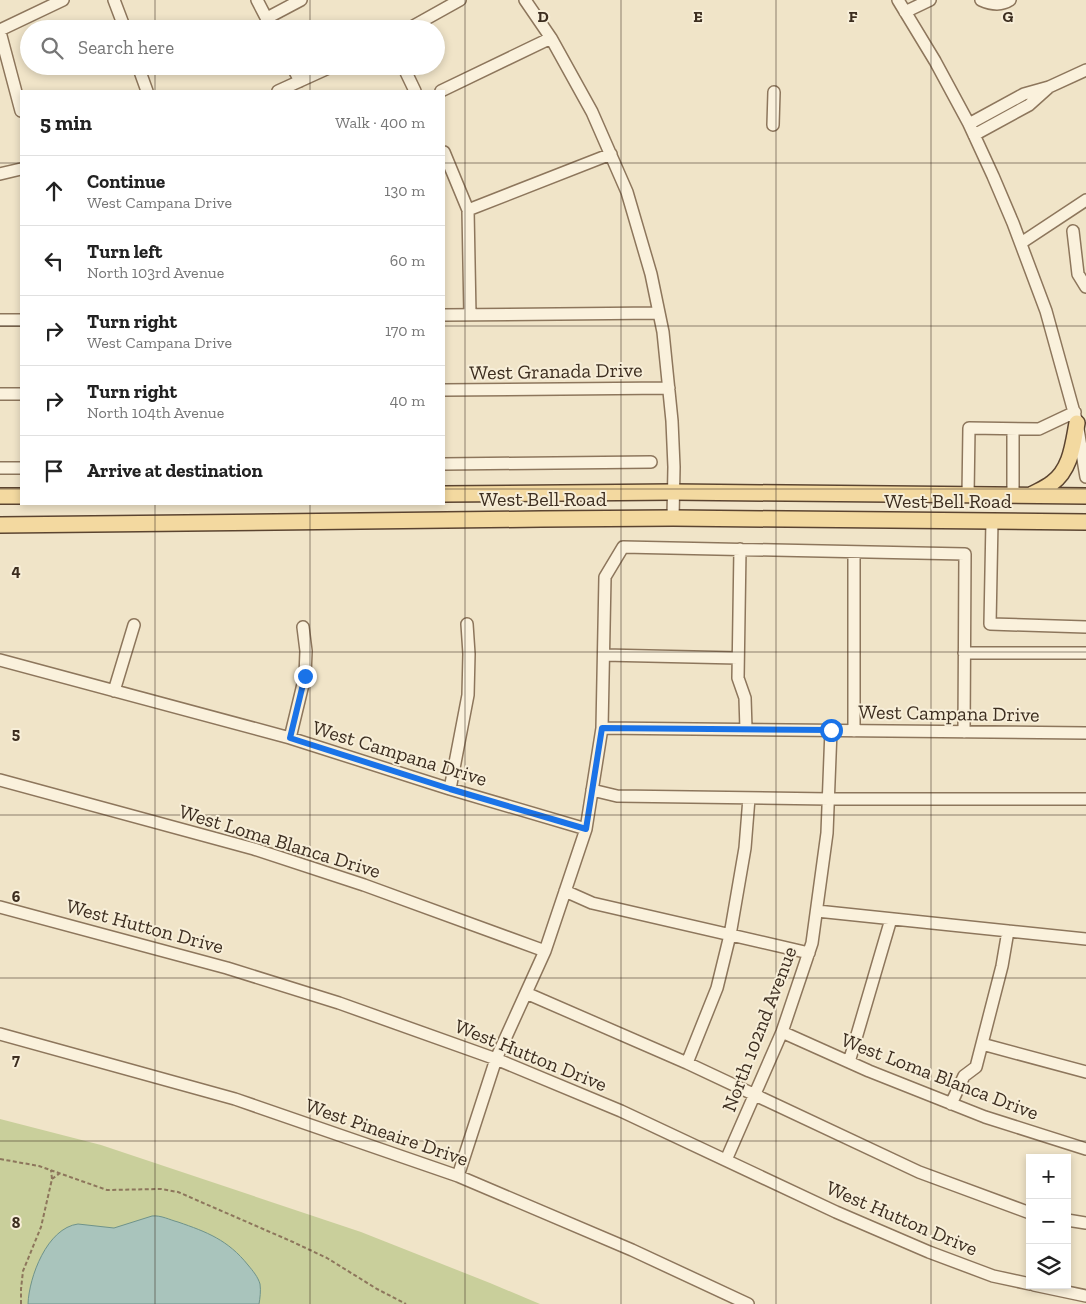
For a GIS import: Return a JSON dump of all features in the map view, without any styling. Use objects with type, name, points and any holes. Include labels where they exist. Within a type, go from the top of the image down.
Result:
[{"type":"main road","points":[[1030,496],[1054,482],[1067,465],[1072,452],[1076,418]]},
{"type":"main road","name":"West Bell Road","points":[[445,494],[673,492],[1086,496]]},
{"type":"main road","points":[[0,496],[20,496]]},
{"type":"main road","name":"West Bell Road","points":[[0,525],[542,518],[1086,522]]},
{"type":"street","points":[[23,20],[64,0]]},
{"type":"street","points":[[114,0],[122,20]]},
{"type":"street","points":[[257,0],[267,18],[301,0]]},
{"type":"street","points":[[424,20],[460,0]]},
{"type":"street","points":[[525,0],[551,38],[592,112],[628,192],[651,274],[663,332],[672,421],[673,518]]},
{"type":"street","points":[[898,0],[935,61],[969,124],[997,184],[1021,243],[1046,311],[1076,418],[1086,477]]},
{"type":"street","points":[[905,12],[930,0]]},
{"type":"street","points":[[981,0],[989,4],[1005,4],[1010,0]]},
{"type":"street","points":[[20,21],[0,31],[20,107]]},
{"type":"street","points":[[443,90],[551,38]]},
{"type":"street","points":[[969,124],[1024,94],[1049,87],[1086,70]]},
{"type":"street","points":[[141,75],[147,90]]},
{"type":"street","points":[[297,75],[300,81]]},
{"type":"street","points":[[282,90],[313,75]]},
{"type":"street","points":[[407,75],[415,90]]},
{"type":"street","points":[[974,135],[1029,105],[1049,87]]},
{"type":"street","points":[[773,125],[774,92]]},
{"type":"street","points":[[445,154],[468,210],[470,315]]},
{"type":"street","points":[[468,210],[610,154]]},
{"type":"street","points":[[0,174],[20,169]]},
{"type":"street","points":[[1021,243],[1086,200]]},
{"type":"street","points":[[1073,231],[1078,274],[1086,287]]},
{"type":"street","points":[[445,315],[659,314]]},
{"type":"street","points":[[0,320],[20,320]]},
{"type":"street","name":"West Granada Drive","points":[[445,390],[669,388]]},
{"type":"street","points":[[0,394],[20,394]]},
{"type":"street","points":[[968,495],[969,428],[1039,429],[1076,418]]},
{"type":"street","points":[[1013,429],[1013,496]]},
{"type":"street","points":[[445,464],[651,462]]},
{"type":"street","points":[[0,468],[20,468]]},
{"type":"street","points":[[992,521],[990,624],[1086,627]]},
{"type":"street","points":[[458,1176],[496,1059],[545,951],[586,829],[602,728],[605,577],[623,547],[965,554],[964,732]]},
{"type":"street","points":[[740,549],[738,678],[745,698],[746,730]]},
{"type":"street","points":[[854,552],[854,731]]},
{"type":"street","points":[[450,789],[468,695],[469,654],[467,624]]},
{"type":"street","points":[[114,691],[134,625]]},
{"type":"street","points":[[290,738],[305,676],[306,651],[303,626]]},
{"type":"street","points":[[964,652],[1086,653]]},
{"type":"street","points":[[604,655],[738,658]]},
{"type":"street","name":"West Campana Drive","points":[[0,660],[290,738],[450,789],[586,829]]},
{"type":"street","name":"West Campana Drive","points":[[602,728],[1086,733]]},
{"type":"street","name":"North 102nd Avenue","points":[[726,1160],[782,1032],[812,943],[828,833],[831,730]]},
{"type":"street","name":"West Loma Blanca Drive","points":[[0,780],[254,849],[364,885],[545,951]]},
{"type":"street","points":[[592,790],[617,796],[1086,800]]},
{"type":"street","points":[[687,1063],[716,988],[730,935],[745,848],[749,798]]},
{"type":"street","points":[[565,891],[592,903],[809,953]]},
{"type":"street","name":"West Hutton Drive","points":[[0,907],[227,968],[340,1003],[496,1059],[621,1111],[836,1212],[929,1252],[992,1276],[1026,1283]]},
{"type":"street","points":[[817,911],[1086,939]]},
{"type":"street","points":[[849,1062],[891,919]]},
{"type":"street","points":[[951,1104],[964,1076],[976,1066],[1002,966],[1008,931]]},
{"type":"street","points":[[526,993],[687,1063],[919,1172],[1026,1212]]},
{"type":"street","name":"West Loma Blanca Drive","points":[[782,1032],[951,1104],[985,1117],[1086,1149]]},
{"type":"street","name":"West Pineaire Drive","points":[[0,1034],[235,1099],[458,1176],[632,1250],[748,1304]]},
{"type":"street","points":[[982,1044],[1086,1072]]},
{"type":"street","points":[[1071,1221],[1086,1223]]},
{"type":"street","points":[[1053,1289],[1086,1296]]},
{"type":"path","points":[[0,1159],[31,1164],[107,1190],[161,1188],[178,1192],[299,1244],[406,1304]]},
{"type":"path","points":[[21,1304],[24,1271],[41,1227],[52,1179],[51,1170]]},
{"type":"path","points":[[52,1179],[60,1173]]},
{"type":"green space","points":[[0,1119],[101,1145],[361,1232],[540,1304],[0,1304]]},
{"type":"water","points":[[152,1216],[159,1216],[198,1229],[233,1249],[258,1279],[260,1284],[259,1304],[28,1304],[36,1268],[42,1255],[57,1234],[67,1227],[78,1224],[114,1228]]},
{"type":"route","points":[[305,676],[290,738],[450,789],[586,829],[602,728],[831,730]]}]
